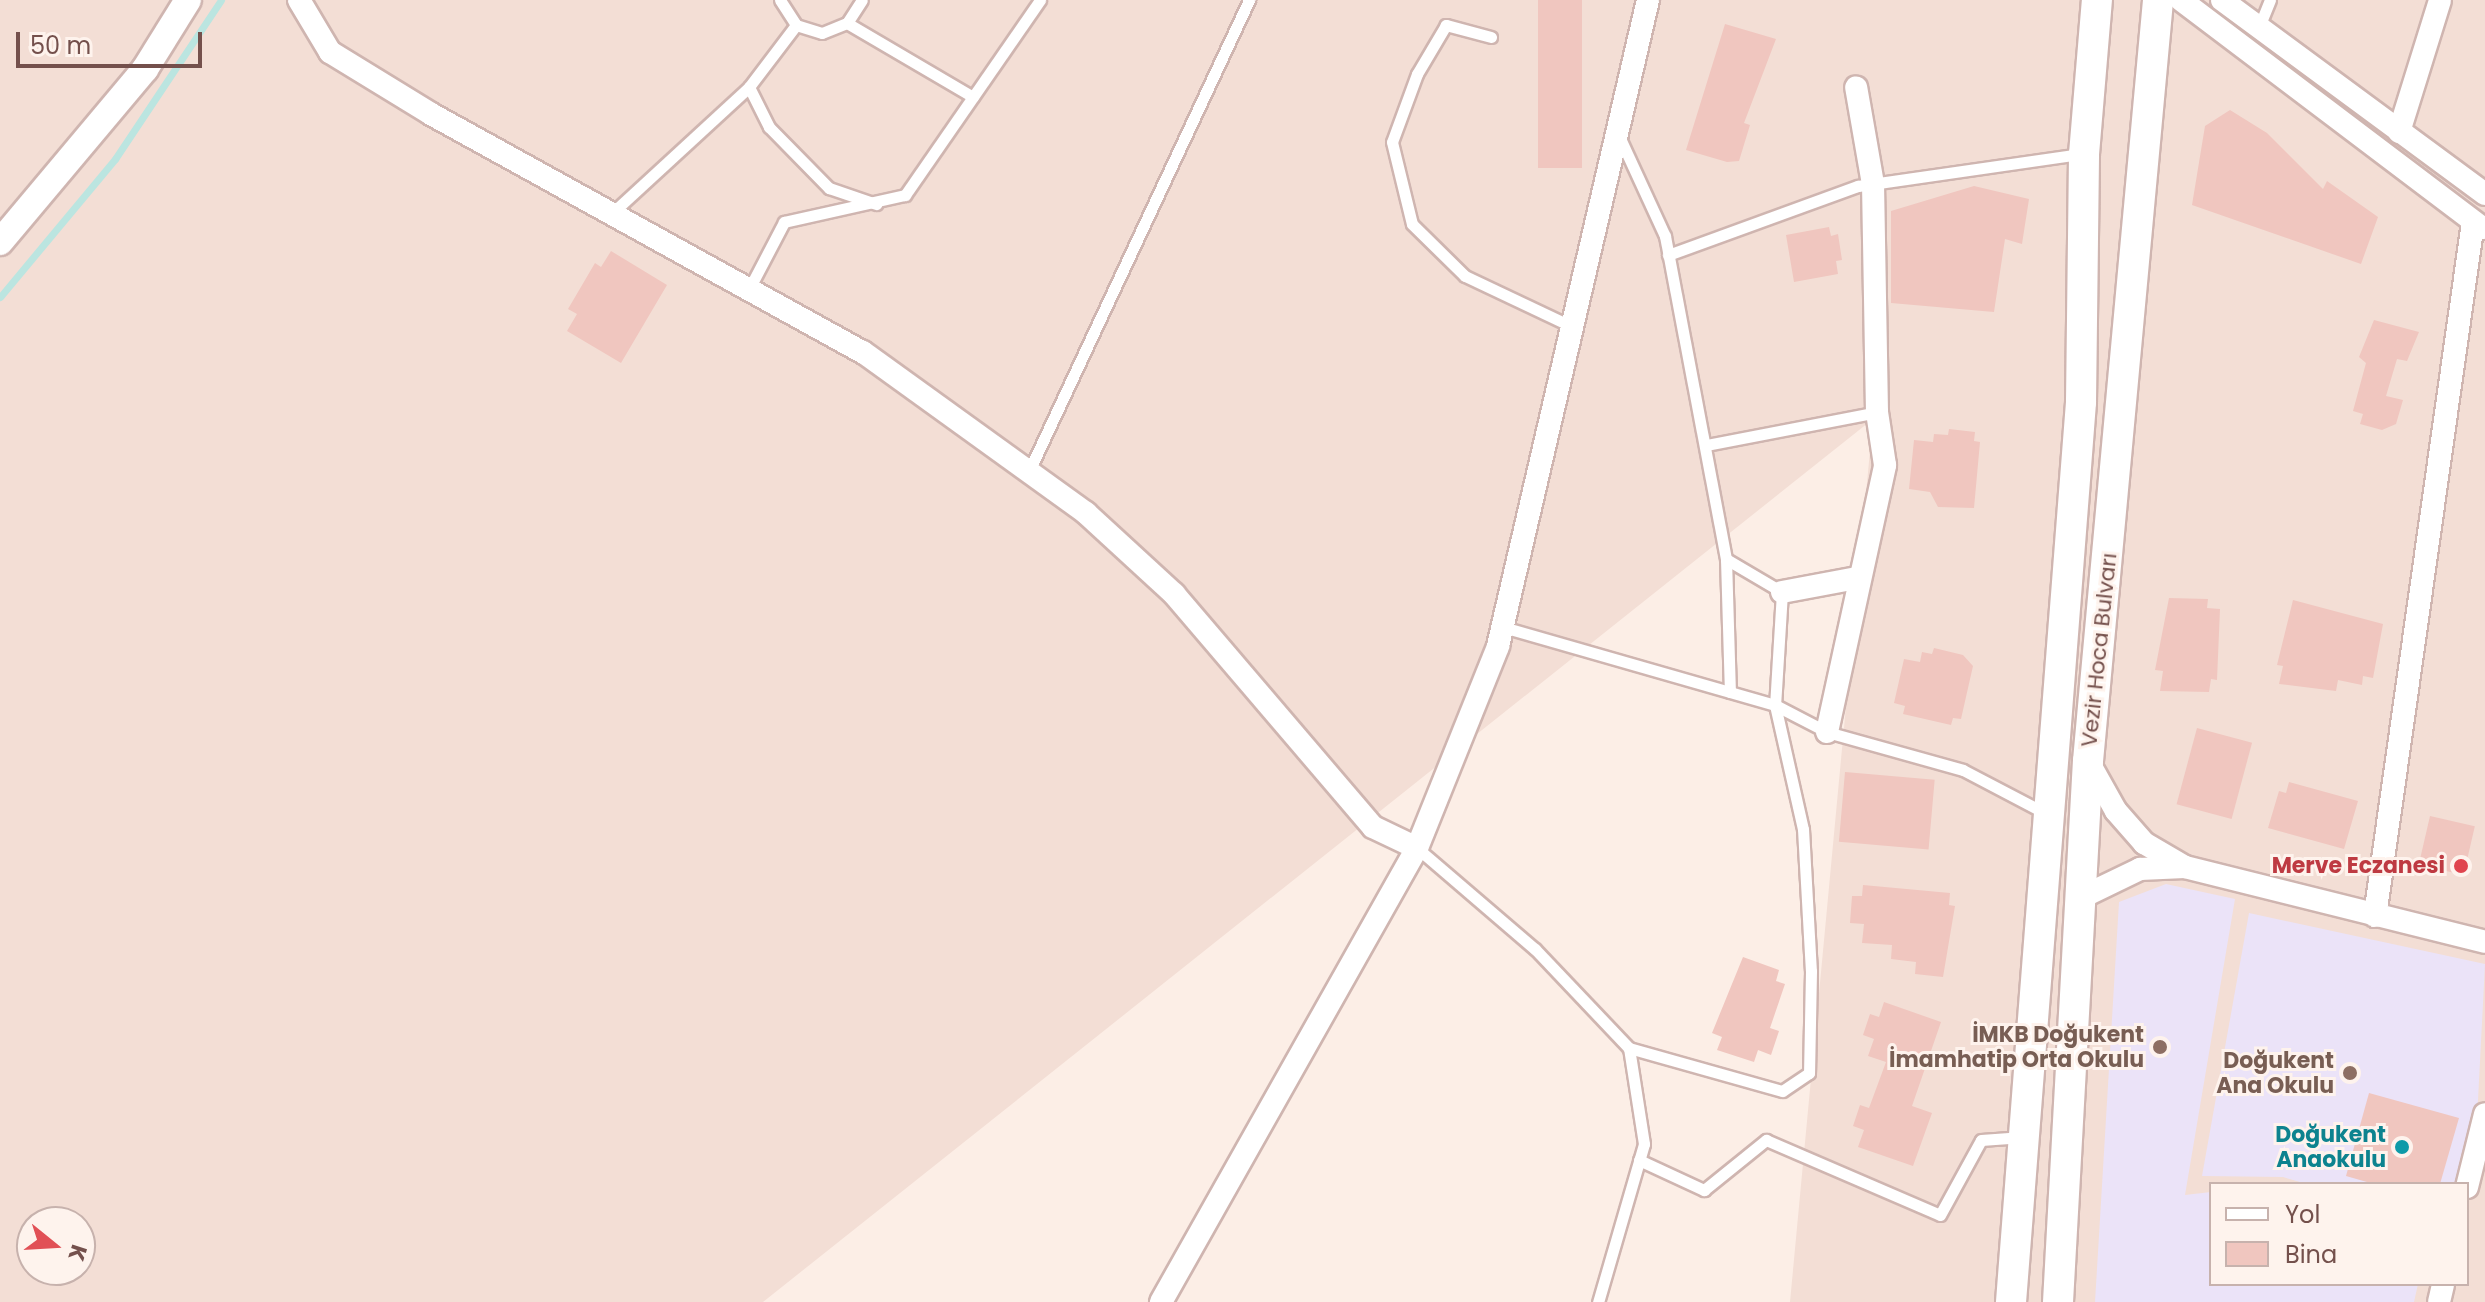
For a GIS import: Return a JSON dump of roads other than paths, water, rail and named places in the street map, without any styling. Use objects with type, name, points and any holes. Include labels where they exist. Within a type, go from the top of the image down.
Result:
[{"type":"main road","name":"Vezir Hoca Bulvarı","points":[[2011,1302],[2053,817],[2081,402],[2084,154],[2097,0]]},
{"type":"main road","name":"Vezir Hoca Bulvarı","points":[[2058,1302],[2088,761],[2158,0]]},
{"type":"street","points":[[0,242],[145,69],[188,0]]},
{"type":"street","points":[[299,0],[330,52],[610,214],[863,352],[1086,513],[1174,594],[1373,827],[1417,848]]},
{"type":"street","points":[[1161,1302],[1417,848],[1503,627],[1615,129],[1648,0]]},
{"type":"street","points":[[2181,0],[2479,226],[2375,916]]},
{"type":"street","points":[[2222,0],[2485,194]]},
{"type":"street","points":[[2399,132],[2440,0]]},
{"type":"street","points":[[1827,732],[1857,578],[1885,465],[1877,412],[1873,184],[1856,87]]},
{"type":"street","points":[[1782,592],[1857,578]]},
{"type":"street","points":[[2088,761],[2116,811],[2144,843],[2185,867],[2485,942]]},
{"type":"street","points":[[2080,898],[2140,869],[2185,867]]},
{"type":"street","points":[[2468,1182],[2485,1114]]},
{"type":"lane","points":[[780,0],[796,25],[822,33],[847,23],[862,0]]},
{"type":"lane","points":[[748,291],[784,222],[876,204],[905,195],[1040,0]]},
{"type":"lane","points":[[1029,471],[1249,0]]},
{"type":"lane","points":[[2258,28],[2270,0]]},
{"type":"lane","points":[[847,23],[973,97]]},
{"type":"lane","points":[[610,214],[749,87],[796,25]]},
{"type":"lane","points":[[1491,37],[1446,25],[1417,74],[1392,142],[1412,224],[1465,276],[1571,326]]},
{"type":"lane","points":[[749,87],[769,127],[829,188],[876,204]]},
{"type":"lane","points":[[1615,129],[1668,255],[1726,559],[1730,692]]},
{"type":"lane","points":[[1668,255],[1873,184],[2084,154]]},
{"type":"lane","points":[[1706,445],[1877,412]]},
{"type":"lane","points":[[1417,848],[1535,949],[1629,1048],[1782,1091],[1809,1073],[1803,829],[1775,705],[1782,592],[1726,559]]},
{"type":"lane","points":[[1503,627],[1775,705],[1827,732],[1963,770],[2053,817]]},
{"type":"lane","points":[[1601,1302],[1644,1144],[1629,1048]]},
{"type":"lane","points":[[1639,1160],[1704,1190],[1766,1140],[1940,1215],[1981,1140],[2025,1137]]},
{"type":"waterway","points":[[0,297],[115,159],[221,0]]},
{"type":"place","name":"Merve Eczanesi","points":[[2461,866]]},
{"type":"place","name":"İMKB Doğukent İmamhatip Orta Okulu","points":[[2160,1047]]},
{"type":"place","name":"Doğukent Ana Okulu","points":[[2350,1073]]},
{"type":"place","name":"Doğukent Anaokulu","points":[[2402,1147]]}]
